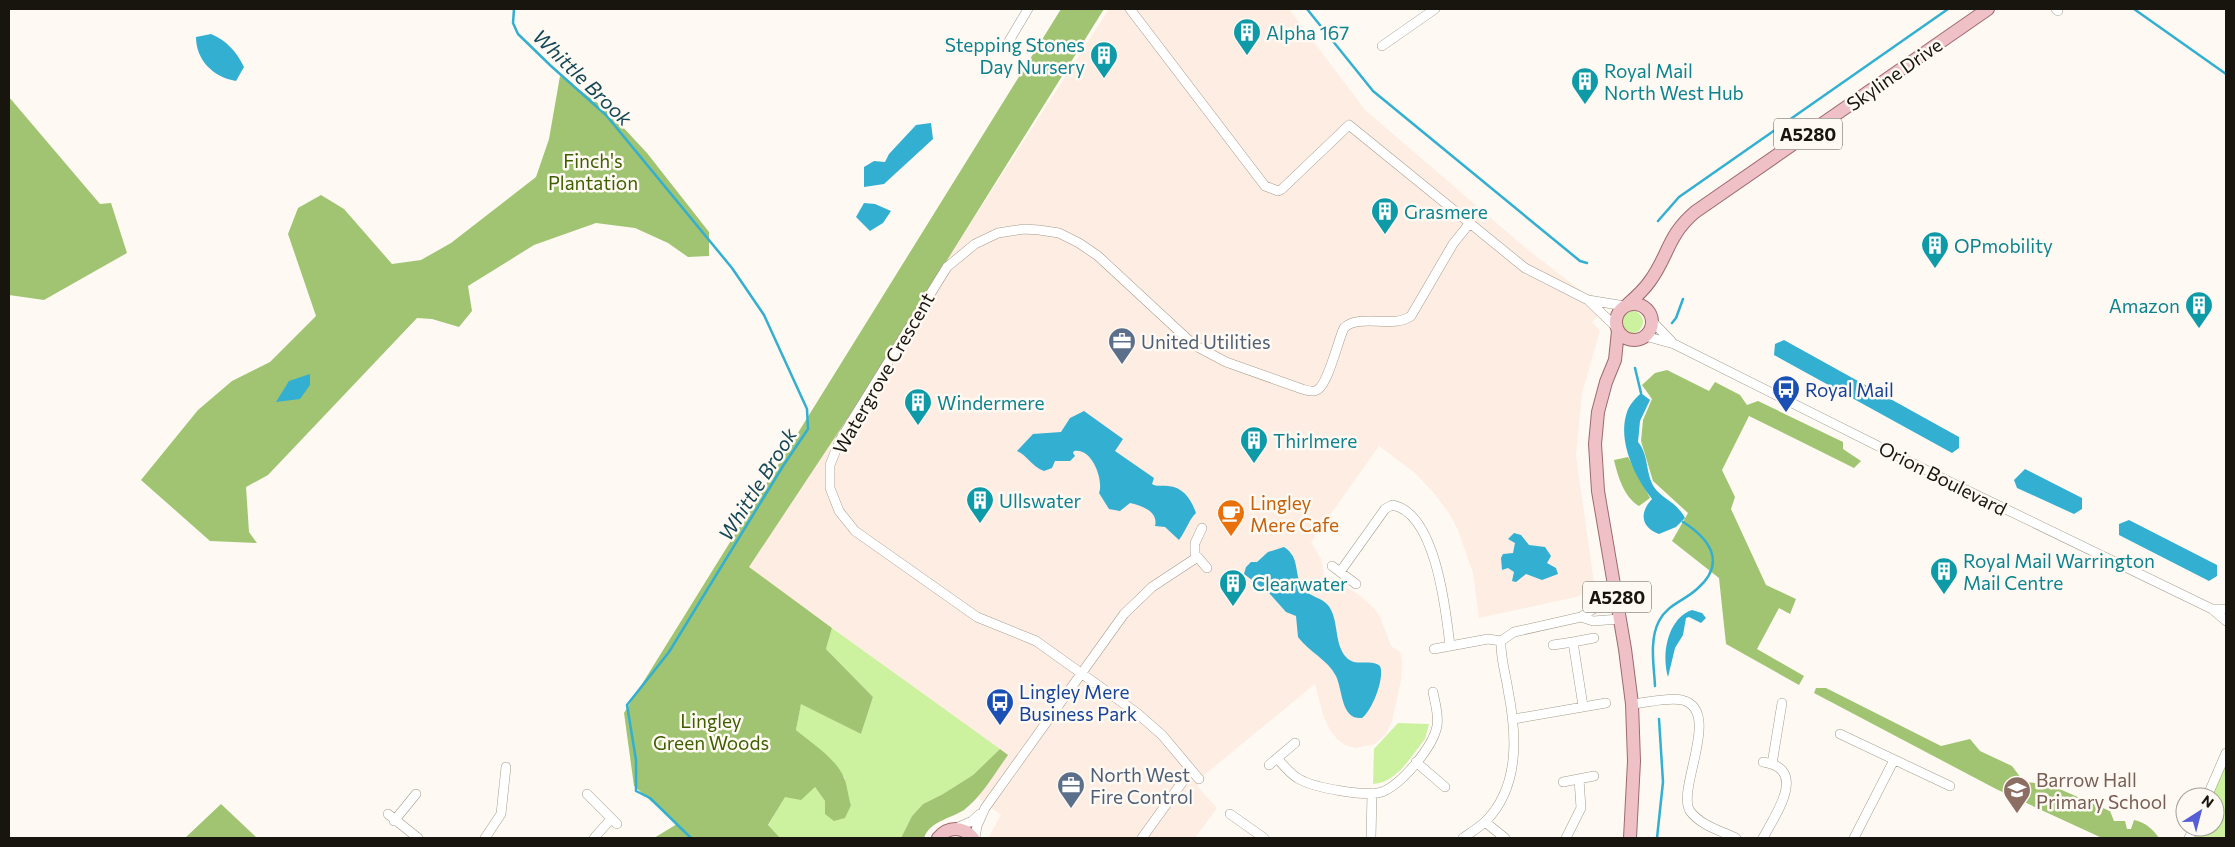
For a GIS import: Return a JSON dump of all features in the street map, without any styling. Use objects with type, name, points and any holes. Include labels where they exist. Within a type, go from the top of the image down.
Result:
[{"type":"main road","name":"Skyline Drive","points":[[1626,305],[1651,280],[1671,239],[1695,212],[1988,9]]},
{"type":"main road","name":"Skyline Drive","points":[[1651,280],[1651,317]]},
{"type":"main road","points":[[1626,305],[1640,305],[1651,317]]},
{"type":"main road","name":"A5280","points":[[1626,305],[1617,315],[1615,360],[1606,382],[1598,412],[1595,444],[1598,491],[1618,602],[1632,704],[1634,761],[1630,838]]},
{"type":"main road","name":"A5280","points":[[1615,360],[1640,338],[1651,317]]},
{"type":"main road","points":[[1617,329],[1626,338],[1640,338]]},
{"type":"main road","points":[[938,838],[943,833],[956,828],[974,838]]},
{"type":"street","points":[[1006,46],[1028,9]]},
{"type":"street","points":[[1130,9],[1266,186],[1278,191],[1282,189],[1348,126],[1525,268],[1588,300],[1617,329]]},
{"type":"street","points":[[1382,46],[1435,9]]},
{"type":"street","name":"Watergrove Crescent","points":[[1199,779],[1149,723],[1036,641],[988,623],[959,605],[855,531],[842,517],[830,488],[830,465],[840,440],[947,267],[975,244],[998,233],[1024,229],[1059,233],[1089,249],[1205,352],[1226,362],[1310,391],[1317,390],[1322,386],[1342,333],[1348,325],[1400,321],[1411,316],[1453,244],[1469,224]]},
{"type":"street","points":[[1588,300],[1626,305]]},
{"type":"street","name":"Orion Boulevard","points":[[1651,317],[1674,344]]},
{"type":"street","name":"Orion Boulevard","points":[[1640,338],[1674,344],[1958,486],[2212,609],[2226,621]]},
{"type":"street","points":[[1340,572],[1385,509],[1392,505],[1399,506],[1414,520],[1432,553],[1442,585],[1450,646]]},
{"type":"street","points":[[1202,528],[1194,542],[1196,558],[1207,568]]},
{"type":"street","points":[[956,828],[972,821],[985,808],[1124,614],[1152,587],[1196,558]]},
{"type":"street","points":[[1332,566],[1356,584]]},
{"type":"street","points":[[1434,649],[1488,639],[1501,641],[1514,632],[1581,617],[1593,609],[1618,602]]},
{"type":"street","name":"Orion Boulevard","points":[[2212,609],[2226,609]]},
{"type":"street","points":[[1581,617],[1593,621],[1620,619]]},
{"type":"street","points":[[1554,645],[1594,638]]},
{"type":"street","points":[[1463,838],[1485,822],[1499,801],[1509,779],[1515,754],[1514,719],[1501,641]]},
{"type":"street","points":[[1572,642],[1582,706]]},
{"type":"street","points":[[1278,758],[1289,772],[1304,781],[1330,788],[1372,793],[1391,787],[1416,762],[1435,734],[1437,717],[1433,692]]},
{"type":"street","points":[[1632,704],[1681,700],[1694,709],[1698,722],[1694,766],[1687,793],[1688,808],[1698,819],[1736,838]]},
{"type":"street","points":[[1514,719],[1606,703]]},
{"type":"street","points":[[1763,838],[1786,791],[1784,774],[1768,763],[1782,703]]},
{"type":"street","points":[[1840,734],[1950,786]]},
{"type":"street","points":[[1269,765],[1295,743]]},
{"type":"street","points":[[2211,787],[2226,753]]},
{"type":"street","points":[[1854,838],[1894,760]]},
{"type":"street","points":[[1416,762],[1445,787]]},
{"type":"street","points":[[485,838],[501,814],[506,766]]},
{"type":"street","points":[[1142,838],[1191,770]]},
{"type":"street","points":[[1563,782],[1594,776]]},
{"type":"street","points":[[1566,838],[1581,808],[1579,779]]},
{"type":"street","points":[[1370,838],[1372,793]]},
{"type":"street","points":[[416,794],[391,818],[418,838]]},
{"type":"street","points":[[587,794],[614,822],[594,838]]},
{"type":"street","points":[[974,838],[985,808]]},
{"type":"street","points":[[1230,814],[1250,830],[1264,838]]},
{"type":"street","points":[[1485,822],[1505,838]]},
{"type":"street","points":[[1244,838],[1250,830]]},
{"type":"shaded area","name":"Lingley Mere Business Park","points":[[1109,9],[1289,9],[1365,110],[1528,250],[1584,293],[1607,299],[1601,312],[1592,322],[1600,331],[1582,393],[1576,456],[1594,583],[1580,596],[1479,618],[1473,573],[1458,530],[1449,513],[1415,473],[1379,446],[1311,542],[1321,559],[1324,574],[1358,594],[1373,607],[1380,617],[1391,646],[1400,652],[1402,660],[1401,680],[1392,721],[1386,734],[1375,744],[1356,748],[1345,745],[1330,730],[1323,715],[1315,684],[1204,775],[1206,778],[1197,786],[1217,808],[1195,838],[988,838],[1001,815],[977,797],[1008,755],[748,567]]},
{"type":"green space","name":"Lingley Green Woods","points":[[1061,9],[1104,9],[859,401],[749,567],[832,628],[826,649],[873,697],[861,734],[801,704],[796,730],[830,758],[841,771],[851,805],[845,818],[834,821],[825,814],[825,801],[815,787],[801,800],[785,797],[768,825],[780,838],[654,838],[677,824],[634,786],[624,713]]},
{"type":"green space","name":"Finch's Plantation","points":[[560,76],[606,109],[647,153],[709,232],[709,256],[688,257],[668,243],[635,228],[596,223],[534,245],[468,286],[472,311],[459,327],[432,319],[417,318],[268,475],[246,487],[249,532],[257,543],[210,541],[141,480],[198,410],[232,381],[270,362],[316,316],[288,234],[298,208],[321,195],[344,209],[392,264],[421,260],[451,243],[536,177],[549,139]]},
{"type":"green space","points":[[9,97],[100,204],[111,203],[127,253],[44,300],[9,295]]},
{"type":"green space","points":[[1628,311],[1636,311],[1643,318],[1643,326],[1636,333],[1628,333],[1621,326],[1621,318]]},
{"type":"green space","points":[[1667,370],[1709,391],[1715,382],[1740,395],[1747,405],[1758,401],[1843,442],[1843,449],[1861,461],[1854,468],[1749,416],[1722,470],[1735,497],[1731,509],[1766,585],[1796,599],[1790,614],[1779,608],[1757,649],[1804,676],[1799,685],[1726,644],[1719,578],[1672,541],[1688,513],[1653,481],[1641,441],[1643,420],[1652,399],[1642,385],[1655,373]]},
{"type":"green space","points":[[1628,457],[1650,498],[1639,506],[1626,492],[1614,460]]},
{"type":"green space","points":[[832,628],[1000,749],[973,775],[923,804],[912,816],[901,838],[780,838],[768,826],[785,796],[815,787],[825,801],[825,814],[851,805],[845,788],[845,778],[796,730],[801,703],[861,734],[873,697],[826,649]]},
{"type":"green space","points":[[1816,688],[1826,688],[1941,746],[1970,739],[1980,751],[2012,766],[2024,782],[2048,784],[2110,811],[2114,821],[2125,821],[2127,829],[2131,829],[2134,820],[2142,822],[2159,838],[2102,838],[1996,789],[1814,693]]},
{"type":"green space","points":[[1398,723],[1429,724],[1425,739],[1396,774],[1389,779],[1373,784],[1374,749]]},
{"type":"green space","points":[[1000,749],[1008,755],[988,784],[971,804],[964,810],[936,824],[927,832],[924,838],[901,838],[912,816],[923,804],[973,775]]},
{"type":"green space","points":[[2226,764],[2226,838],[2194,838],[2225,837],[2225,787],[2216,787]]},
{"type":"green space","points":[[221,804],[257,838],[185,838]]},
{"type":"water","points":[[211,34],[230,47],[244,67],[236,81],[220,76],[213,71],[207,66],[199,53],[196,37]]},
{"type":"water","points":[[931,123],[933,139],[884,184],[864,187],[864,167],[874,161],[885,162],[889,154],[916,125]]},
{"type":"water","points":[[864,203],[875,204],[891,211],[883,223],[870,231],[856,217]]},
{"type":"water","points":[[1784,340],[1959,437],[1959,448],[1952,453],[1774,355],[1775,344]]},
{"type":"water","points":[[310,374],[310,385],[300,399],[276,402],[289,381]]},
{"type":"water","points":[[1641,393],[1650,400],[1640,421],[1638,442],[1644,452],[1651,481],[1657,491],[1677,508],[1685,518],[1676,527],[1659,534],[1648,528],[1645,524],[1645,509],[1652,499],[1629,458],[1624,435],[1628,409]]},
{"type":"water","points":[[1084,411],[1123,439],[1115,451],[1154,478],[1152,484],[1178,489],[1192,503],[1196,513],[1179,540],[1165,527],[1155,526],[1154,516],[1139,505],[1130,503],[1120,511],[1109,509],[1099,493],[1100,480],[1098,473],[1091,459],[1086,454],[1074,451],[1075,456],[1070,461],[1055,461],[1052,468],[1044,471],[1017,451],[1033,434],[1061,432],[1070,418]]},
{"type":"water","points":[[2025,469],[2082,498],[2082,509],[2074,514],[2017,488],[2014,480]]},
{"type":"water","points":[[2129,520],[2217,565],[2217,576],[2209,581],[2119,535],[2119,524]]},
{"type":"water","points":[[1514,533],[1521,535],[1529,545],[1545,547],[1551,556],[1547,563],[1556,568],[1558,574],[1542,580],[1526,574],[1516,582],[1512,581],[1514,572],[1508,568],[1502,570],[1501,558],[1503,554],[1513,553],[1515,543],[1508,539]]},
{"type":"water","points":[[1284,547],[1293,556],[1303,588],[1330,608],[1341,648],[1348,659],[1380,666],[1381,678],[1377,694],[1370,709],[1362,718],[1355,717],[1346,710],[1336,676],[1323,660],[1298,637],[1296,616],[1286,612],[1269,593],[1244,574],[1246,567],[1251,562],[1257,562],[1268,552]]},
{"type":"water","points":[[1692,610],[1702,613],[1706,618],[1701,623],[1689,617],[1686,618],[1683,635],[1675,648],[1668,677],[1665,658],[1668,638],[1677,621],[1684,614]]},
{"type":"waterway","name":"Whittle Brook","points":[[514,9],[513,23],[518,34],[606,115],[732,268],[764,315],[807,409],[808,429],[783,466],[669,652],[627,705],[636,760],[636,791],[650,798],[691,838]]},
{"type":"waterway","points":[[1307,9],[1373,91],[1580,261],[1587,263]]},
{"type":"waterway","points":[[1658,221],[1679,197],[1948,9]]},
{"type":"waterway","points":[[2134,9],[2226,74]]},
{"type":"waterway","points":[[1672,323],[1676,318],[1683,299]]},
{"type":"waterway","points":[[1635,368],[1641,393]]},
{"type":"waterway","points":[[1655,686],[1653,645],[1659,621],[1676,603],[1697,589],[1706,579],[1713,561],[1711,552],[1701,536],[1683,522]]},
{"type":"waterway","points":[[1657,838],[1663,782],[1659,719]]},
{"type":"place","name":"Alpha 167","points":[[1247,56]]},
{"type":"place","name":"Stepping Stones Day Nursery","points":[[1104,79]]},
{"type":"place","name":"Royal Mail North West Hub","points":[[1585,105]]},
{"type":"place","name":"Grasmere","points":[[1385,235]]},
{"type":"place","name":"OPmobility","points":[[1935,269]]},
{"type":"place","name":"Amazon","points":[[2199,329]]},
{"type":"place","name":"United Utilities","points":[[1122,365]]},
{"type":"place","name":"Royal Mail","points":[[1786,413]]},
{"type":"place","name":"Windermere","points":[[918,426]]},
{"type":"place","name":"Thirlmere","points":[[1254,464]]},
{"type":"place","name":"Ullswater","points":[[980,524]]},
{"type":"place","name":"Lingley Mere Cafe","points":[[1231,537]]},
{"type":"place","name":"Royal Mail Warrington Mail Centre","points":[[1944,595]]},
{"type":"place","name":"Clearwater","points":[[1233,607]]},
{"type":"place","name":"Lingley Mere Business Park","points":[[1000,726]]},
{"type":"place","name":"North West Fire Control","points":[[1071,809]]},
{"type":"place","name":"Barrow Hall Primary School","points":[[2017,814]]}]
